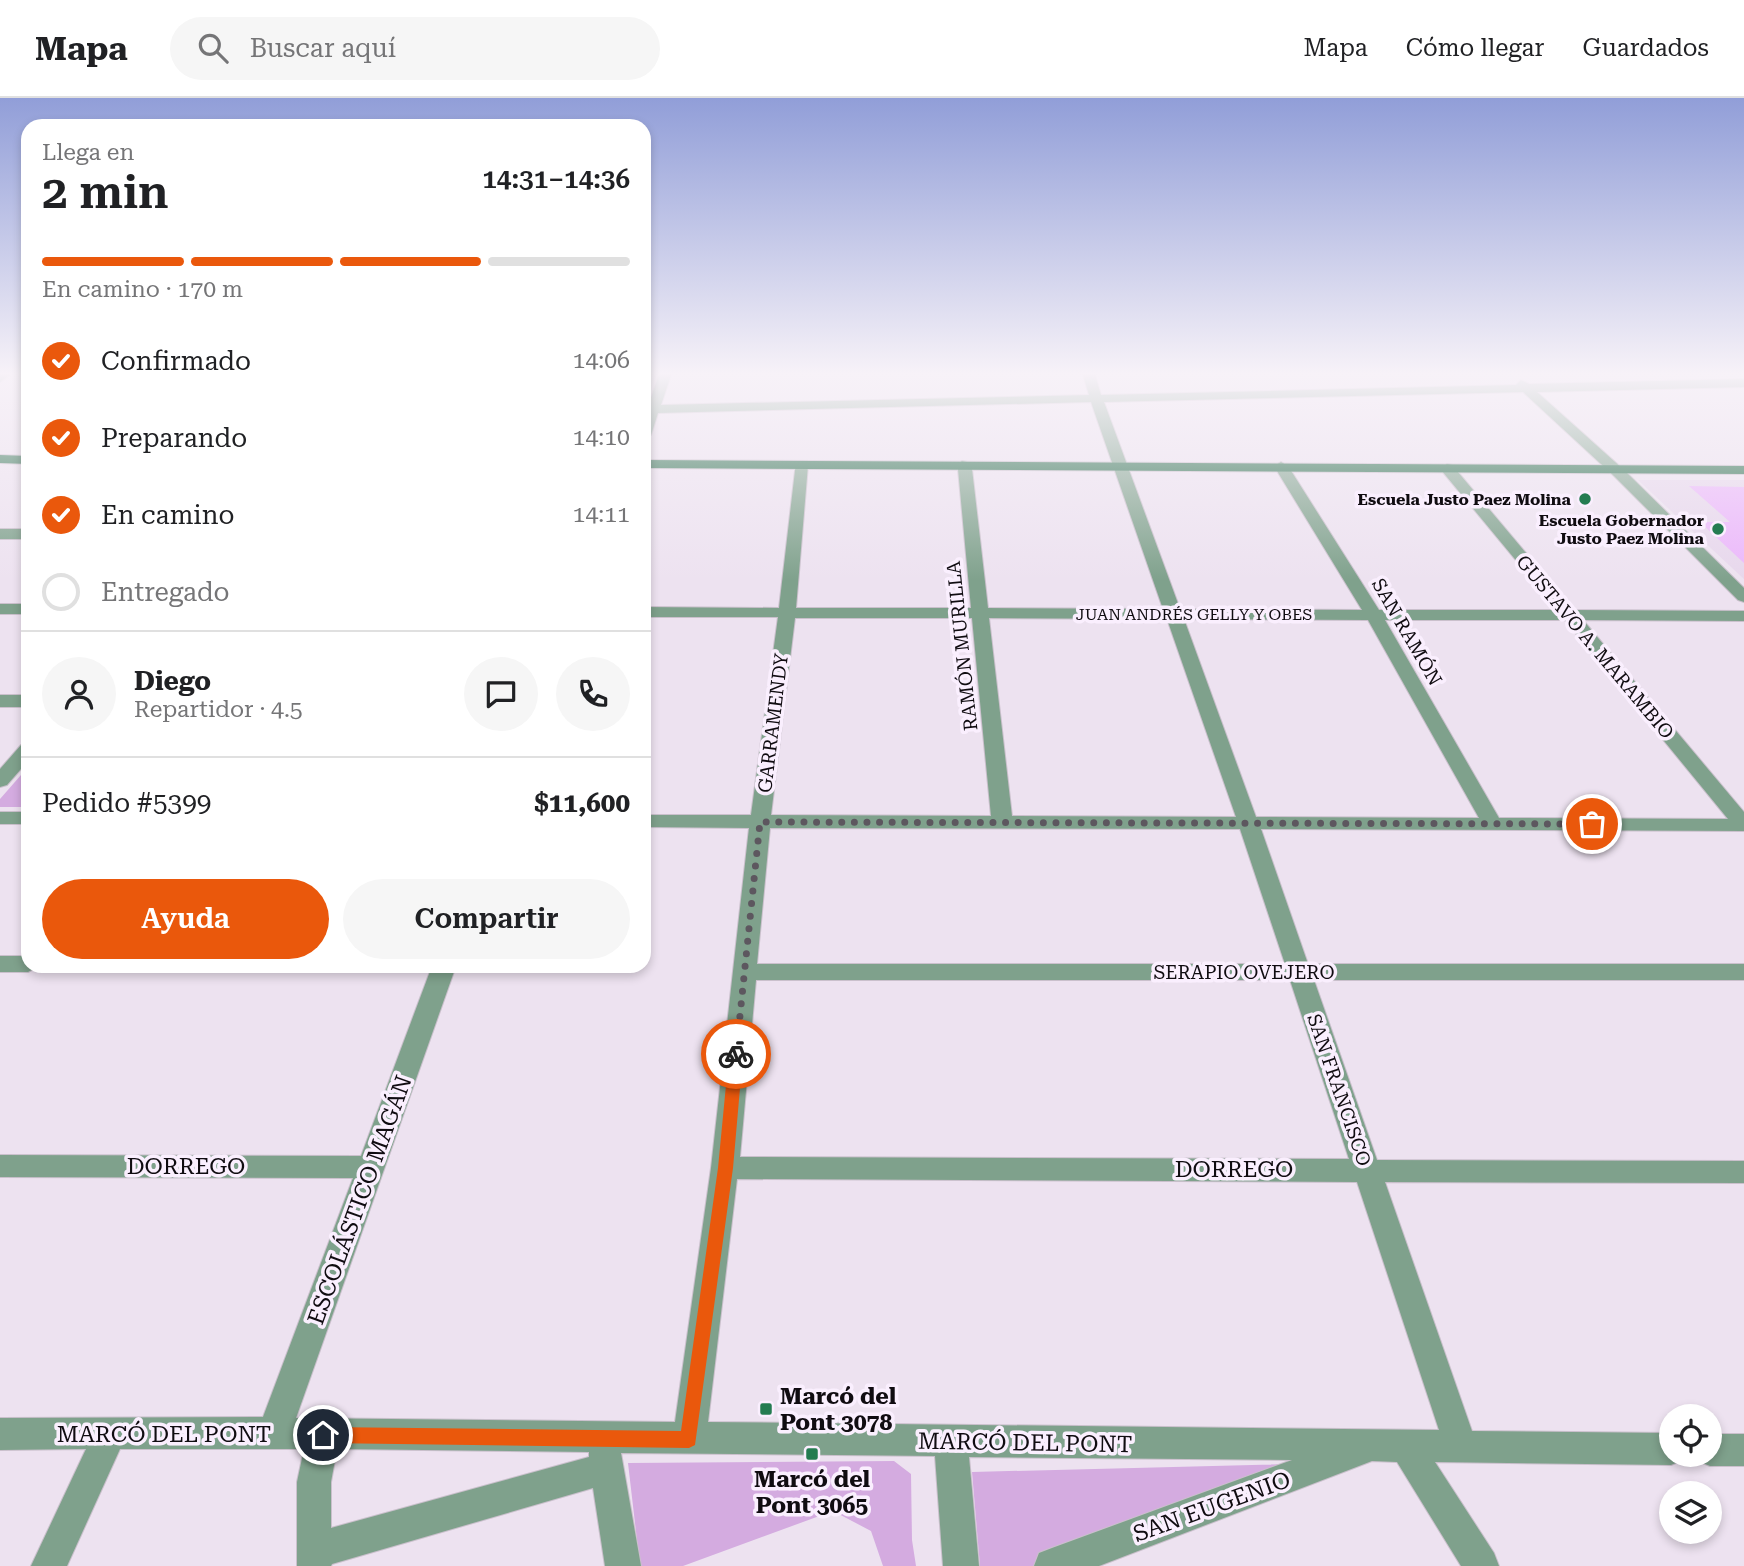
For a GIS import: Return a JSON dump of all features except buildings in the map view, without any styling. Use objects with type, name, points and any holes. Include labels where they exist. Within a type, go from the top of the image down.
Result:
[{"type":"main road","points":[[0,458],[21,460]]},
{"type":"main road","points":[[0,464],[21,462]]},
{"type":"main road","points":[[651,464],[1744,470]]},
{"type":"street","name":"SAN FRANCISCO","points":[[1111,444],[1176,614],[1461,1448]]},
{"type":"street","points":[[1585,444],[1744,597]]},
{"type":"street","name":"GARRAMENDY","points":[[689,1439],[725,1168],[760,822],[787,613],[801,465]]},
{"type":"street","name":"RAMÓN MURILLA","points":[[962,465],[965,469],[1002,823]]},
{"type":"street","name":"SAN RAMÓN","points":[[1281,466],[1374,615],[1492,824]]},
{"type":"street","name":"GUSTAVO A. MARAMBIO","points":[[1447,468],[1744,825]]},
{"type":"street","points":[[0,534],[21,534]]},
{"type":"street","points":[[0,609],[21,609]]},
{"type":"street","name":"JUAN ANDRÉS GELLY Y OBES","points":[[651,612],[1744,616]]},
{"type":"street","points":[[0,701],[21,701]]},
{"type":"street","points":[[0,781],[21,757]]},
{"type":"street","points":[[0,818],[21,818]]},
{"type":"street","points":[[651,821],[1744,825]]},
{"type":"street","points":[[0,964],[21,964]]},
{"type":"street","name":"SERAPIO OVEJERO","points":[[744,972],[1744,972]]},
{"type":"street","name":"ESCOLÁSTICO MAGÁN","points":[[274,1433],[442,973]]},
{"type":"street","name":"DORREGO","points":[[0,1166],[373,1167]]},
{"type":"street","name":"DORREGO","points":[[725,1168],[1744,1172]]},
{"type":"street","name":"MARCÓ DEL PONT","points":[[0,1434],[274,1433],[605,1453],[689,1439],[1659,1449]]},
{"type":"street","points":[[49,1566],[110,1435]]},
{"type":"street","points":[[323,1435],[314,1482],[314,1559],[605,1453],[623,1566]]},
{"type":"street","points":[[951,1442],[961,1566]]},
{"type":"street","name":"SAN EUGENIO","points":[[1052,1566],[1371,1447]]},
{"type":"street","points":[[1407,1448],[1481,1566]]},
{"type":"street","points":[[1722,1450],[1744,1450]]},
{"type":"shaded area","name":"Escuela Gobernador Justo Paez Molina","points":[[1638,480],[1744,480],[1744,579]]},
{"type":"shaded area","points":[[21,775],[21,807],[0,807],[0,799]]},
{"type":"shaded area","points":[[894,1461],[911,1474],[912,1540],[916,1566],[883,1566],[871,1531],[833,1511],[683,1566],[640,1566],[628,1463]]},
{"type":"shaded area","points":[[1292,1464],[1044,1566],[980,1566],[972,1472]]},
{"type":"way so far","points":[[736,1054],[760,822],[1592,824]]},
{"type":"place","name":"Escuela Justo Paez Molina","points":[[1585,499]]},
{"type":"place","name":"Escuela Gobernador Justo Paez Molina","points":[[1718,529]]},
{"type":"place","name":"Marcó del Pont 3078","points":[[766,1409]]},
{"type":"place","name":"Marcó del Pont 3065","points":[[812,1454]]},
{"type":"route","points":[[323,1435],[689,1439],[725,1168],[736,1054]]}]
